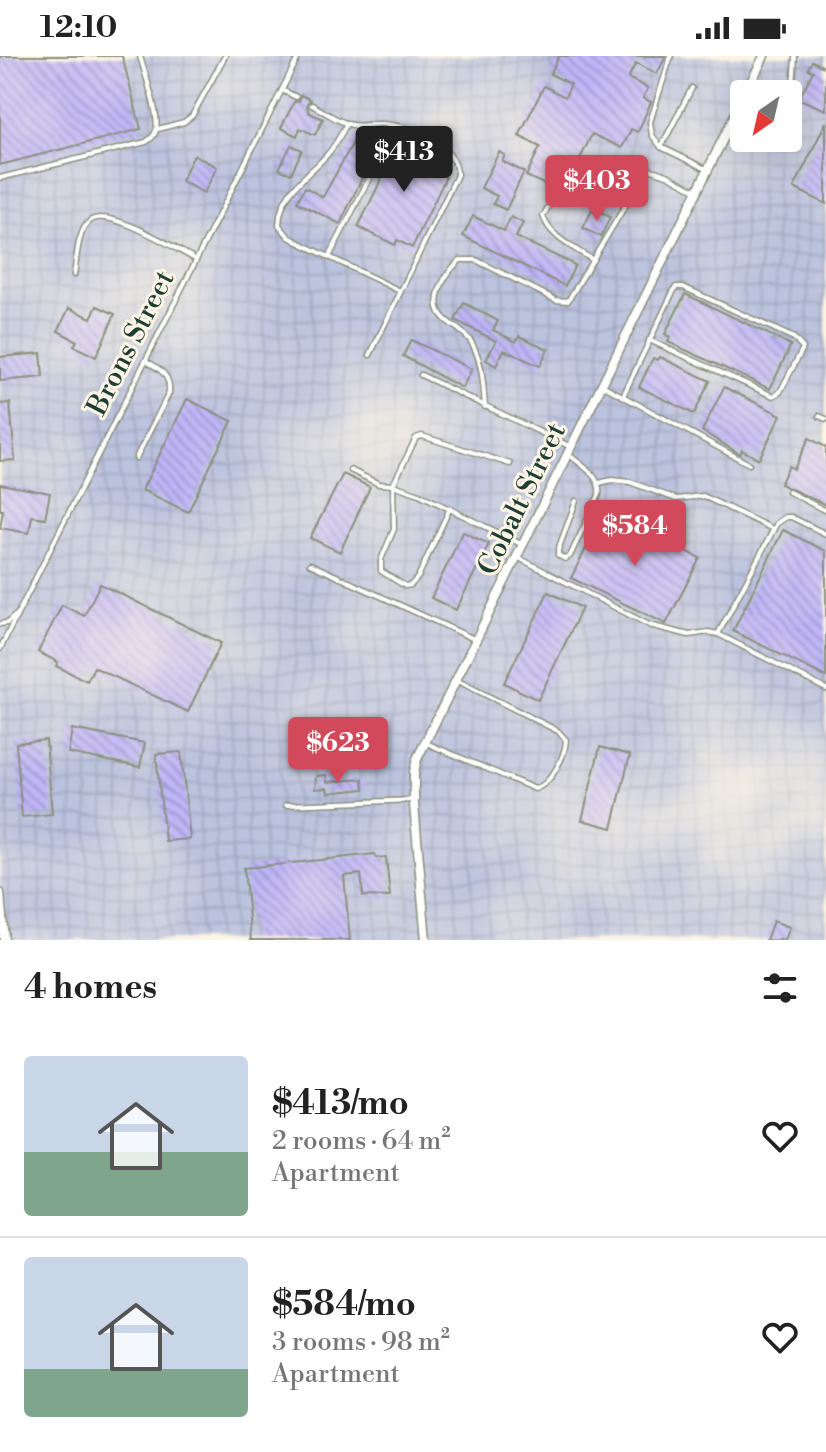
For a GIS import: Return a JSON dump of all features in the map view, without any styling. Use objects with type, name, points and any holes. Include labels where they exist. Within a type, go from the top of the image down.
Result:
[{"type":"street","name":"Cobalt Street","points":[[426,940],[414,800],[414,772],[425,743],[695,190],[764,56]]},
{"type":"street","points":[[0,893],[4,940]]},
{"type":"lane","points":[[0,178],[152,138],[157,129],[140,56]]},
{"type":"lane","points":[[157,129],[184,122],[192,116],[225,56]]},
{"type":"lane","name":"Brons Street","points":[[0,649],[299,56]]},
{"type":"lane","points":[[671,56],[662,76],[661,95],[650,122],[652,135],[661,147],[706,169]]},
{"type":"lane","points":[[794,80],[795,56]]},
{"type":"lane","points":[[661,147],[692,88]]},
{"type":"lane","points":[[282,90],[296,97]]},
{"type":"lane","points":[[312,105],[347,123],[396,126],[446,150],[457,165],[457,175],[370,355]]},
{"type":"lane","points":[[347,123],[325,157],[292,189],[280,213],[279,225],[289,237],[400,291]]},
{"type":"lane","points":[[329,257],[396,126]]},
{"type":"lane","points":[[593,260],[554,234],[543,216],[550,204],[640,166],[667,175],[695,190]]},
{"type":"lane","points":[[485,407],[481,365],[476,352],[470,340],[444,319],[438,309],[438,293],[453,267],[460,260],[476,260],[563,302],[570,300],[628,201],[630,191],[625,170]]},
{"type":"lane","points":[[74,275],[82,233],[88,222],[102,217],[140,230],[195,259]]},
{"type":"lane","points":[[623,396],[649,340],[674,289],[681,286],[794,338],[803,348],[780,392],[773,396],[649,340]]},
{"type":"lane","points":[[136,458],[169,393],[170,383],[166,374],[146,361]]},
{"type":"lane","points":[[421,375],[570,450],[599,483],[599,495],[570,556],[565,559],[558,555],[558,550],[576,501]]},
{"type":"lane","points":[[602,385],[749,464]]},
{"type":"lane","points":[[819,416],[826,419]]},
{"type":"lane","points":[[450,508],[418,577],[411,585],[405,586],[380,569],[394,529],[393,485],[416,438],[422,436],[510,464]]},
{"type":"lane","points":[[350,470],[379,484],[393,485],[450,508],[523,545]]},
{"type":"lane","points":[[599,483],[612,480],[630,482],[676,499],[703,496],[773,529]]},
{"type":"lane","points":[[789,492],[826,511]]},
{"type":"lane","points":[[718,634],[773,529],[782,519],[791,517],[826,534]]},
{"type":"lane","points":[[517,557],[649,625],[689,635],[718,634],[826,689]]},
{"type":"lane","points":[[310,564],[477,640]]},
{"type":"lane","points":[[0,624],[7,623],[18,614]]},
{"type":"lane","points":[[425,743],[535,789],[547,782],[562,755],[566,740],[558,731],[456,680]]},
{"type":"lane","points":[[286,805],[414,800]]},
{"type":"shaded area","points":[[0,56],[826,56],[826,940],[0,940]]},
{"type":"building","points":[[0,56],[122,56],[141,129],[0,165]]},
{"type":"building","points":[[559,56],[666,56],[657,74],[636,63],[628,78],[648,88],[643,98],[651,102],[638,132],[631,129],[622,148],[592,134],[565,190],[561,192],[526,176],[540,147],[519,136],[544,86],[565,97],[571,84],[550,74]]},
{"type":"building","points":[[812,61],[826,68],[826,110],[802,100],[802,93],[813,71],[808,69]]},
{"type":"building","points":[[301,95],[311,100],[307,103],[308,112],[323,119],[315,135],[300,128],[297,136],[281,128]]},
{"type":"building","points":[[826,122],[826,204],[794,188]]},
{"type":"building","points":[[403,135],[412,139],[413,136],[434,148],[437,151],[429,169],[446,177],[412,248],[397,240],[395,245],[358,227]]},
{"type":"building","points":[[355,139],[376,149],[340,224],[297,202],[305,187],[323,197]]},
{"type":"building","points":[[291,145],[302,150],[291,174],[279,169]]},
{"type":"building","points":[[499,152],[505,155],[502,161],[524,172],[506,210],[493,204],[497,196],[481,188]]},
{"type":"building","points":[[194,155],[217,167],[204,193],[181,181]]},
{"type":"building","points":[[593,208],[610,217],[601,237],[583,228]]},
{"type":"building","points":[[473,216],[504,231],[511,217],[523,223],[516,237],[575,265],[565,286],[463,236]]},
{"type":"building","points":[[685,294],[791,345],[770,389],[668,342],[670,337],[665,334]]},
{"type":"building","points":[[464,303],[498,321],[493,330],[516,342],[519,336],[548,349],[540,366],[504,350],[496,366],[486,360],[496,341],[455,320]]},
{"type":"building","points":[[97,306],[115,314],[96,357],[74,346],[77,341],[58,331],[69,308],[91,318]]},
{"type":"building","points":[[411,340],[472,369],[462,388],[403,356]]},
{"type":"building","points":[[41,353],[43,377],[0,381],[0,357]]},
{"type":"building","points":[[660,357],[710,381],[694,414],[639,387],[653,358],[658,360]]},
{"type":"building","points":[[724,387],[781,415],[759,459],[742,450],[740,454],[702,431]]},
{"type":"building","points":[[187,399],[232,421],[188,512],[142,490]]},
{"type":"building","points":[[10,403],[15,460],[0,461],[0,404]]},
{"type":"building","points":[[809,438],[826,447],[826,505],[780,484],[789,466],[794,469]]},
{"type":"building","points":[[343,474],[370,487],[340,552],[310,538]]},
{"type":"building","points":[[0,484],[50,493],[45,518],[32,516],[29,533],[0,528],[3,510],[0,510]]},
{"type":"building","points":[[605,511],[700,558],[666,624],[571,578]]},
{"type":"building","points":[[783,530],[826,551],[826,677],[733,631]]},
{"type":"building","points":[[463,532],[489,544],[456,610],[431,598]]},
{"type":"building","points":[[100,584],[221,643],[188,712],[94,667],[87,681],[56,666],[58,662],[38,652],[62,605],[84,616]]},
{"type":"building","points":[[548,592],[582,608],[538,700],[504,683]]},
{"type":"building","points":[[72,729],[145,743],[140,767],[68,753]]},
{"type":"building","points":[[46,740],[52,814],[22,817],[16,743]]},
{"type":"building","points":[[600,747],[630,755],[612,828],[582,820]]},
{"type":"building","points":[[181,752],[190,839],[165,841],[156,754]]},
{"type":"building","points":[[326,775],[327,782],[363,779],[364,789],[328,793],[327,788],[315,789],[316,776]]},
{"type":"building","points":[[375,854],[376,858],[386,857],[390,897],[363,896],[361,874],[344,876],[350,940],[251,940],[244,868]]},
{"type":"building","points":[[773,921],[790,927],[785,940],[766,940]]}]
